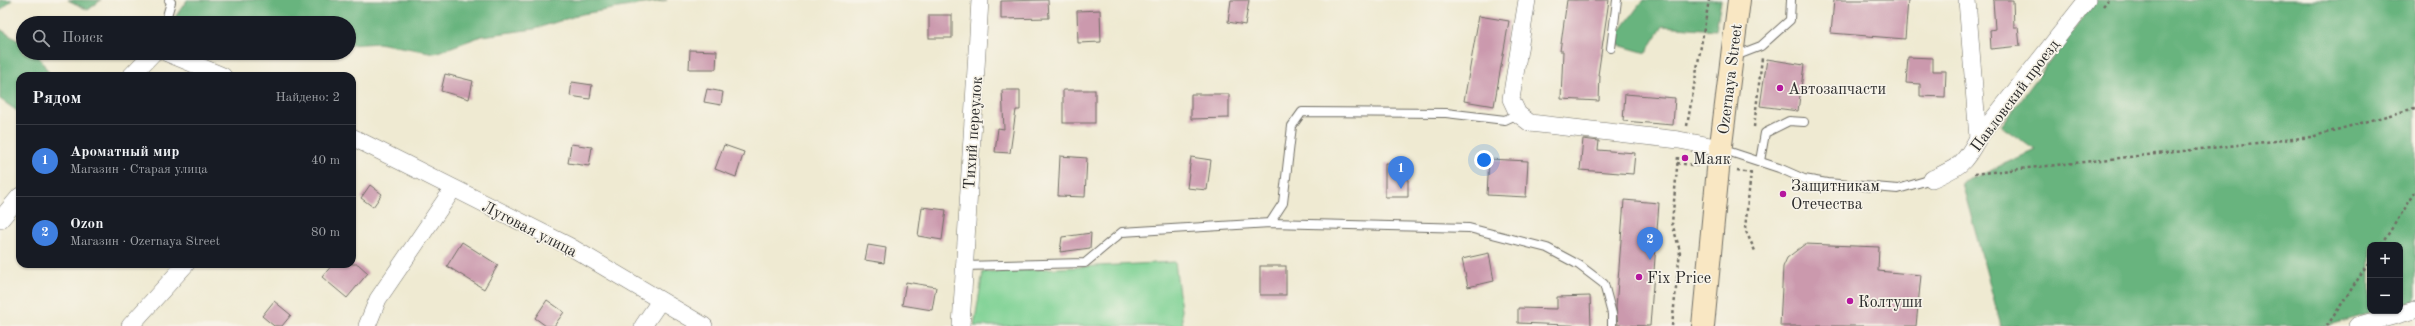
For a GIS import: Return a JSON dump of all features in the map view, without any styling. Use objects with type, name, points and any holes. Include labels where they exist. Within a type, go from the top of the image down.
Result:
[{"type":"main road","name":"Ozernaya Street","points":[[1703,326],[1720,148],[1739,0]]},
{"type":"street","name":"Тихий переулок","points":[[963,266],[980,0]]},
{"type":"street","points":[[1527,0],[1512,99],[1518,114],[1530,123],[1682,141],[1720,148]]},
{"type":"street","points":[[1967,0],[1978,138]]},
{"type":"street","name":"Павловский проезд","points":[[1932,179],[1958,168],[1969,154],[1978,138],[2087,0]]},
{"type":"street","points":[[135,72],[146,60]]},
{"type":"street","points":[[184,60],[213,72]]},
{"type":"street","name":"Луговая улица","points":[[356,139],[569,246],[704,326]]},
{"type":"street","points":[[367,326],[378,299],[453,189]]},
{"type":"street","points":[[0,220],[16,201]]},
{"type":"street","points":[[961,326],[963,266]]},
{"type":"street","points":[[130,326],[182,268]]},
{"type":"street","points":[[643,326],[660,301]]},
{"type":"street","points":[[2357,326],[2415,310]]},
{"type":"lane","points":[[167,16],[171,2],[169,0]]},
{"type":"lane","points":[[1610,48],[1617,0]]},
{"type":"lane","points":[[1732,57],[1761,46],[1790,20],[1791,0]]},
{"type":"lane","points":[[1270,223],[1283,203],[1292,126],[1302,112],[1446,113],[1505,120],[1518,114]]},
{"type":"lane","points":[[1760,161],[1765,133],[1789,121],[1804,122]]},
{"type":"lane","points":[[1720,148],[1760,161],[1804,179],[1898,189],[1932,179]]},
{"type":"lane","points":[[963,266],[1086,263],[1122,232],[1270,223],[1469,228],[1547,248],[1579,265],[1604,284],[1612,314],[1612,326]]},
{"type":"path","points":[[1672,326],[1680,251],[1672,223],[1682,141],[1709,0]]},
{"type":"path","points":[[1971,175],[2311,137],[2415,108]]},
{"type":"path","points":[[2383,242],[2415,193]]},
{"type":"path","points":[[2327,326],[2367,266]]},
{"type":"green space","points":[[0,0],[12,0],[0,11]]},
{"type":"green space","points":[[68,0],[101,0],[88,10]]},
{"type":"green space","points":[[187,0],[667,0],[582,14],[534,29],[482,36],[435,53],[378,43],[356,45],[356,16],[176,16]]},
{"type":"green space","points":[[1643,0],[1721,0],[1716,30],[1663,26],[1646,53],[1611,43]]},
{"type":"green space","points":[[2096,0],[2415,0],[2415,301],[2403,304],[2403,242],[2367,242],[2367,314],[2369,314],[2327,326],[2001,326],[1962,183],[2035,150],[2001,126]]},
{"type":"green space","points":[[0,29],[16,39],[16,60],[41,60],[48,72],[16,72],[16,110],[0,99]]},
{"type":"green space","points":[[1175,262],[1183,326],[974,326],[983,272]]},
{"type":"building","points":[[1048,0],[1049,18],[1001,19],[1001,1]]},
{"type":"building","points":[[1231,0],[1249,0],[1245,25],[1228,22]]},
{"type":"building","points":[[1567,0],[1609,0],[1598,75],[1600,75],[1599,101],[1561,99],[1563,51],[1560,51]]},
{"type":"building","points":[[1834,0],[1908,0],[1905,39],[1831,33]]},
{"type":"building","points":[[1993,0],[2013,0],[2014,27],[2018,27],[2020,46],[1991,49],[1990,30],[1995,29]]},
{"type":"building","points":[[1100,10],[1101,42],[1078,43],[1077,11]]},
{"type":"building","points":[[929,15],[952,15],[952,38],[929,38]]},
{"type":"building","points":[[1479,16],[1509,21],[1494,106],[1464,101]]},
{"type":"building","points":[[690,50],[717,51],[716,69],[689,69]]},
{"type":"building","points":[[1908,57],[1933,58],[1933,71],[1946,71],[1945,97],[1920,96],[1920,84],[1906,83]]},
{"type":"building","points":[[1767,59],[1804,65],[1798,111],[1760,106]]},
{"type":"building","points":[[445,74],[473,81],[469,99],[441,91]]},
{"type":"building","points":[[572,82],[592,85],[590,99],[570,96]]},
{"type":"building","points":[[707,89],[723,92],[721,105],[704,102]]},
{"type":"building","points":[[1002,90],[1020,90],[1020,110],[1016,110],[1010,153],[995,152],[998,128],[1004,129]]},
{"type":"building","points":[[1063,90],[1095,90],[1095,123],[1063,123]]},
{"type":"building","points":[[1191,94],[1229,94],[1229,118],[1191,119]]},
{"type":"building","points":[[1625,94],[1675,98],[1673,125],[1623,121]]},
{"type":"building","points":[[1583,139],[1599,141],[1598,150],[1635,153],[1633,174],[1580,170]]},
{"type":"building","points":[[571,144],[592,147],[589,166],[568,163]]},
{"type":"building","points":[[724,145],[744,152],[736,177],[715,169]]},
{"type":"building","points":[[1060,156],[1087,158],[1085,197],[1058,196]]},
{"type":"building","points":[[1191,157],[1211,160],[1207,190],[1187,188]]},
{"type":"building","points":[[1489,159],[1528,161],[1526,197],[1487,195]]},
{"type":"building","points":[[1385,163],[1408,164],[1408,197],[1385,197]]},
{"type":"building","points":[[370,185],[382,194],[373,207],[361,198]]},
{"type":"building","points":[[1624,200],[1659,203],[1650,326],[1618,325],[1616,308]]},
{"type":"building","points":[[922,207],[946,210],[942,240],[918,236]]},
{"type":"building","points":[[1091,233],[1090,248],[1060,252],[1062,237]]},
{"type":"building","points":[[462,242],[498,265],[484,289],[447,266]]},
{"type":"building","name":"Колтуши","points":[[1805,244],[1879,247],[1878,271],[1921,275],[1916,326],[1780,326],[1783,267],[1787,258]]},
{"type":"building","points":[[868,245],[886,248],[884,263],[865,260]]},
{"type":"building","points":[[1489,253],[1494,281],[1468,287],[1462,259]]},
{"type":"building","points":[[356,264],[368,273],[347,298],[322,277],[330,268],[356,268]]},
{"type":"building","points":[[1260,266],[1286,266],[1286,295],[1260,295]]},
{"type":"building","points":[[906,282],[936,287],[932,310],[902,305]]},
{"type":"building","points":[[1590,296],[1591,326],[1518,323],[1518,308],[1557,309],[1557,297]]},
{"type":"building","points":[[547,300],[564,312],[554,326],[546,326],[535,318]]},
{"type":"building","points":[[274,301],[291,315],[282,326],[274,326],[262,316]]},
{"type":"place","name":"Автозапчасти","points":[[1780,88]]},
{"type":"place","name":"Маяк","points":[[1685,158]]},
{"type":"place","name":"Ароматный мир","points":[[1401,189]]},
{"type":"place","name":"Защитникам Отечества","points":[[1783,194]]},
{"type":"place","name":"Ozon","points":[[1650,260]]},
{"type":"place","name":"Fix Price","points":[[1639,277]]},
{"type":"place","name":"Колтуши","points":[[1850,301]]}]
